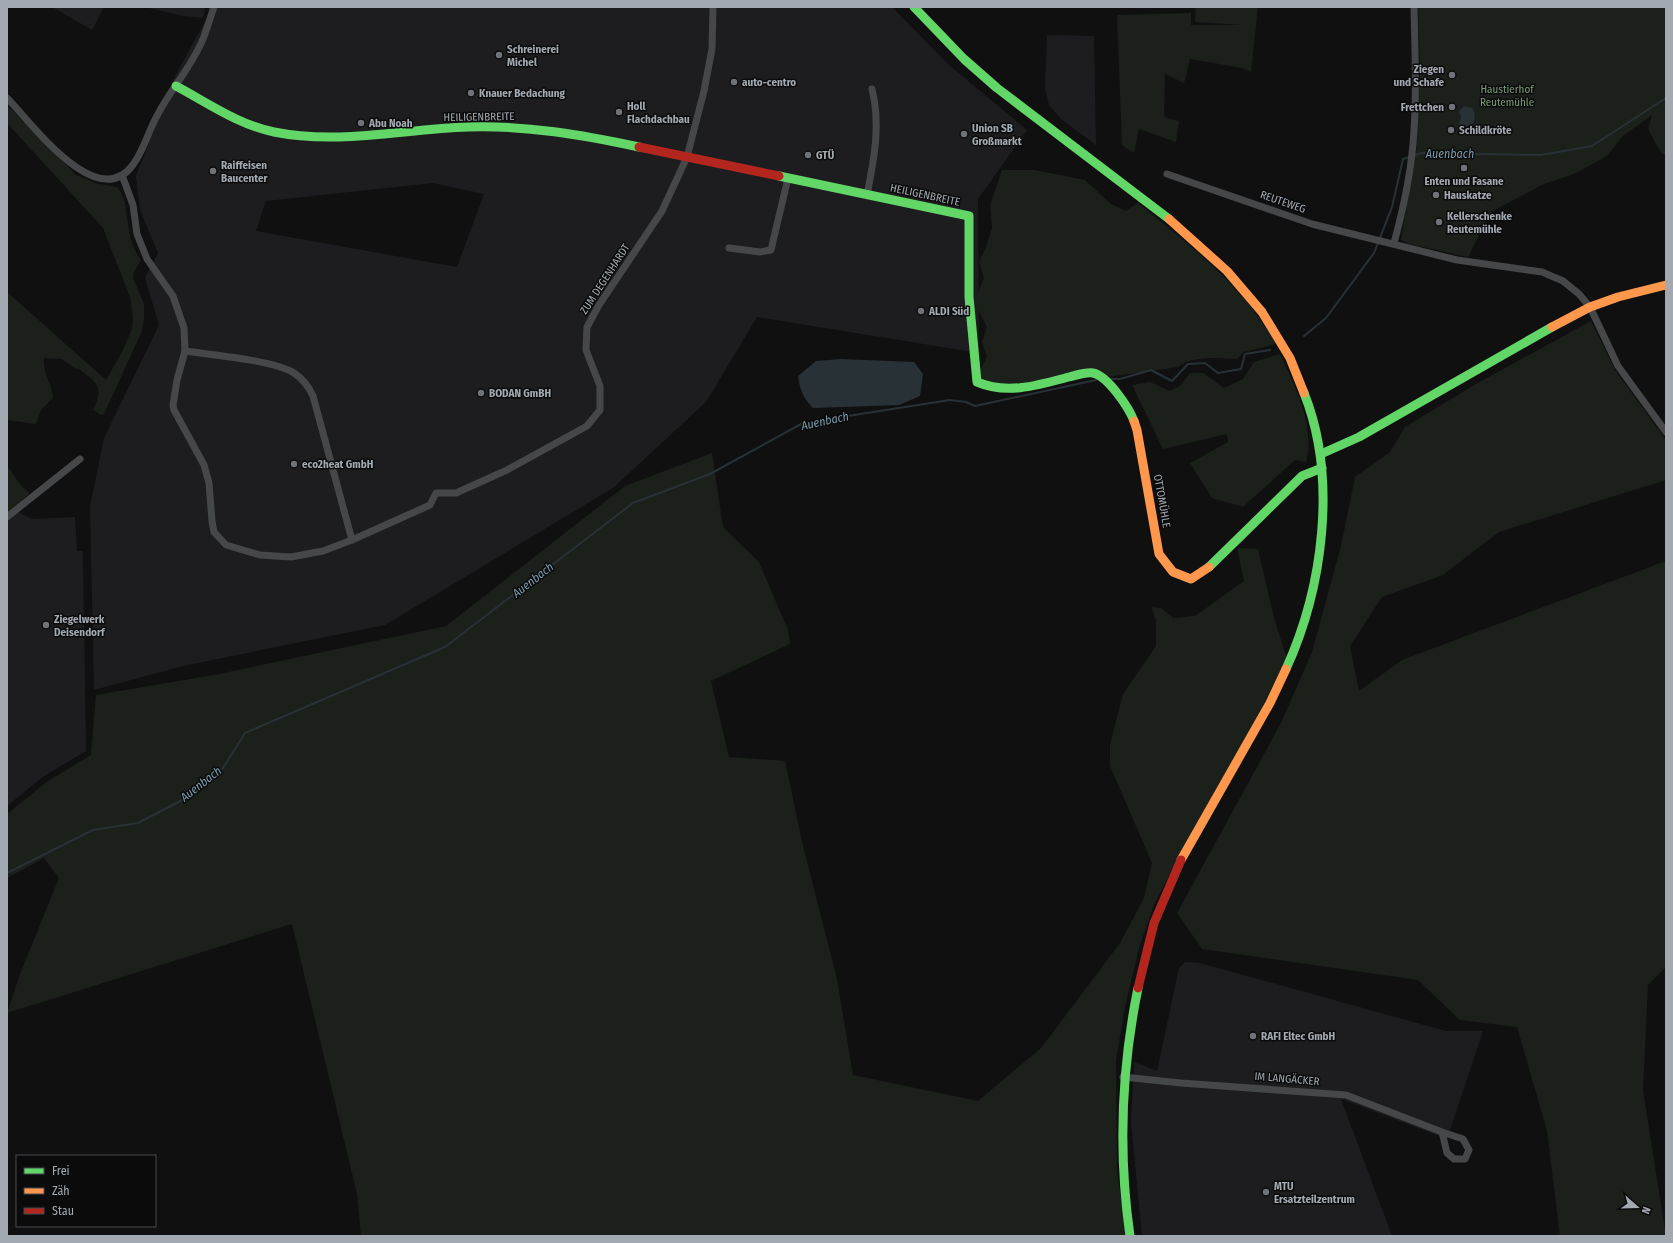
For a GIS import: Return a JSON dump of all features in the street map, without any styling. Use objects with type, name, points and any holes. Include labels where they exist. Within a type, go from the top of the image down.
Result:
[{"type":"street","points":[[7,98],[52,145],[80,171],[93,177],[108,179],[122,175],[132,167],[142,150],[158,113],[203,40],[214,7]]},
{"type":"street","name":"ZUM DEGENHARDT","points":[[352,540],[430,505],[436,494],[456,493],[520,463],[587,426],[600,410],[600,386],[586,350],[587,327],[599,305],[662,211],[687,157],[704,91],[712,49],[713,7]]},
{"type":"street","points":[[914,7],[965,60],[1001,90],[1181,229],[1243,288],[1263,313],[1296,372],[1314,421],[1321,454],[1325,510],[1320,560],[1312,598],[1300,636],[1271,701],[1193,838],[1171,882],[1156,917],[1141,972],[1129,1028],[1123,1077],[1122,1168],[1130,1236]]},
{"type":"street","points":[[1394,243],[1405,201],[1413,144],[1415,78],[1414,7]]},
{"type":"street","name":"HEILIGENBREITE","points":[[176,86],[248,125],[302,136],[330,138],[467,127],[500,127],[577,134],[969,216],[969,297],[977,382]]},
{"type":"street","points":[[867,195],[876,147],[876,104],[872,89]]},
{"type":"street","name":"REUTEWEG","points":[[1167,174],[1312,224],[1374,238],[1457,260],[1542,272],[1563,281],[1579,294],[1590,307],[1618,366],[1666,432]]},
{"type":"street","points":[[122,175],[133,205],[138,234],[147,259],[173,296],[184,328],[185,351],[177,380],[173,405],[174,410],[204,465],[209,483],[214,532],[221,542],[231,548],[254,554],[291,557],[323,551],[352,540],[313,396],[306,384],[295,374],[280,368],[241,359],[185,351]]},
{"type":"street","points":[[728,248],[760,252],[771,250],[788,178]]},
{"type":"street","points":[[1321,454],[1359,437],[1530,338],[1590,307],[1618,297],[1666,285]]},
{"type":"street","name":"OTTOMÜHLE","points":[[977,382],[991,388],[1006,389],[1044,383],[1081,374],[1093,373],[1100,376],[1131,411],[1137,430],[1159,554],[1173,572],[1191,579],[1208,568],[1302,476],[1322,468]]},
{"type":"street","points":[[7,517],[80,460]]},
{"type":"street","name":"IM LANGÄCKER","points":[[1123,1077],[1181,1083],[1346,1095],[1442,1132]]},
{"type":"shaded area","points":[[52,7],[104,7],[92,30]]},
{"type":"shaded area","points":[[128,7],[205,7],[203,18],[183,16],[149,8]]},
{"type":"shaded area","points":[[210,7],[892,7],[950,66],[1027,130],[978,199],[979,353],[757,317],[706,402],[613,488],[385,625],[183,666],[94,690],[90,506],[104,438],[159,325],[145,278],[158,253],[140,210],[136,176],[175,76],[208,16]],"holes":[[[433,183],[484,194],[457,267],[256,231],[266,201]]]},
{"type":"shaded area","points":[[1047,35],[1094,36],[1096,145],[1061,119],[1049,105],[1045,88]]},
{"type":"shaded area","points":[[1464,106],[1473,108],[1474,114],[1472,126],[1467,130],[1462,129],[1459,124],[1461,118],[1459,111]]},
{"type":"shaded area","points":[[841,359],[914,362],[923,374],[920,396],[899,405],[813,408],[802,394],[798,376],[816,361]]},
{"type":"shaded area","points":[[18,512],[32,519],[75,517],[77,551],[83,551],[86,751],[44,776],[7,806],[7,522]]},
{"type":"shaded area","points":[[1185,962],[1200,963],[1446,1031],[1483,1031],[1447,1139],[1341,1099],[1392,1236],[1142,1236],[1131,1122],[1134,1062],[1157,1071],[1179,968]]},
{"type":"green space","points":[[1196,7],[1258,7],[1251,72],[1242,68],[1190,59],[1184,83],[1165,74],[1164,117],[1179,121],[1176,142],[1139,129],[1134,153],[1122,145],[1117,15],[1191,13],[1191,25],[1243,25],[1195,22]]},
{"type":"green space","name":"Haustierhof Reutemühle","points":[[1418,7],[1666,7],[1666,155],[1661,153],[1648,129],[1652,115],[1623,136],[1607,156],[1574,174],[1544,184],[1491,212],[1468,257],[1409,244],[1401,240],[1417,145],[1420,63]]},
{"type":"green space","points":[[7,105],[76,175],[95,183],[117,187],[122,193],[131,240],[141,260],[134,272],[133,278],[144,304],[144,319],[142,331],[104,414],[101,415],[93,410],[97,402],[98,395],[97,385],[94,381],[78,368],[76,369],[62,359],[44,358],[44,368],[51,387],[53,398],[41,410],[36,424],[7,420],[7,292],[106,380],[122,352],[132,329],[133,317],[130,297],[103,228],[7,123]]},
{"type":"green space","points":[[1002,170],[1035,170],[1085,180],[1111,204],[1126,211],[1138,203],[1214,267],[1248,303],[1276,344],[1244,352],[1237,359],[1198,359],[1184,363],[1178,367],[1108,377],[1093,370],[1006,386],[980,380],[979,372],[987,357],[982,342],[987,327],[974,302],[984,278],[979,262],[992,228],[990,205]]},
{"type":"green space","points":[[1591,321],[1615,370],[1666,440],[1666,480],[1499,532],[1443,575],[1382,597],[1350,646],[1359,691],[1402,660],[1666,561],[1666,967],[1648,985],[1643,1090],[1666,1236],[1560,1236],[1547,1131],[1517,1027],[1460,1020],[1418,980],[1202,949],[1177,913],[1281,723],[1312,652],[1341,546],[1355,477],[1390,452],[1405,427],[1476,384]]},
{"type":"green space","points":[[1280,354],[1292,379],[1306,421],[1308,449],[1306,462],[1295,460],[1243,507],[1212,498],[1190,463],[1228,442],[1227,434],[1163,449],[1132,385],[1150,382],[1170,391],[1180,386],[1190,373],[1203,373],[1224,388],[1243,379],[1254,362]]},
{"type":"green space","points":[[712,453],[723,527],[759,562],[788,630],[790,644],[711,681],[729,757],[785,761],[803,846],[837,979],[853,1075],[978,1101],[1041,1048],[1120,943],[1144,898],[1152,863],[1110,766],[1110,745],[1123,694],[1156,646],[1156,620],[1151,607],[1161,608],[1173,618],[1195,616],[1244,581],[1237,548],[1258,549],[1274,618],[1287,659],[1249,732],[1185,844],[1154,905],[1139,948],[1125,1007],[1116,1060],[1117,1172],[1127,1236],[361,1236],[357,1194],[292,924],[7,1013],[20,974],[59,878],[44,858],[7,878],[7,814],[48,781],[91,755],[96,695],[214,675],[446,626],[625,486]]},
{"type":"green space","points":[[7,466],[20,484],[30,493],[7,513]]},
{"type":"waterway","name":"Auenbach","points":[[1304,336],[1326,318],[1374,253],[1392,207],[1403,159],[1422,153],[1541,155],[1592,146],[1666,98]]},
{"type":"waterway","name":"Auenbach","points":[[1111,379],[1120,379],[1151,370],[1172,381],[1188,364],[1205,363],[1218,373],[1241,369],[1245,354],[1270,350]]},
{"type":"waterway","name":"Auenbach","points":[[7,873],[93,830],[138,823],[186,798],[223,768],[245,733],[445,647],[633,503],[710,474],[803,423],[950,400],[966,402],[975,406],[1096,380]]},
{"type":"traffic: fast","points":[[914,7],[964,59],[997,88],[1169,219]]},
{"type":"traffic: fast","points":[[176,86],[224,113],[248,124],[261,129],[298,136],[347,137],[444,128],[490,127],[533,129],[639,147]]},
{"type":"traffic: fast","points":[[779,176],[969,216],[969,297],[977,382],[988,386],[1011,388],[1035,386],[1081,374],[1093,373],[1099,375],[1117,393],[1128,408],[1134,421]]},
{"type":"traffic: fast","points":[[1321,454],[1359,437],[1552,327]]},
{"type":"traffic: fast","points":[[1286,669],[1299,637],[1309,604],[1317,568],[1322,532],[1323,496],[1321,461],[1315,426],[1304,393]]},
{"type":"traffic: fast","points":[[1209,567],[1302,476],[1322,468]]},
{"type":"traffic: fast","points":[[1130,1236],[1124,1173],[1123,1112],[1128,1050],[1138,988]]},
{"type":"traffic: slow","points":[[1169,219],[1227,271],[1262,312],[1290,358],[1304,393]]},
{"type":"traffic: slow","points":[[1552,327],[1590,307],[1618,297],[1666,285]]},
{"type":"traffic: slow","points":[[1134,421],[1137,430],[1159,554],[1173,572],[1191,579],[1209,567]]},
{"type":"traffic: slow","points":[[1181,860],[1270,703],[1286,669]]},
{"type":"traffic: jam","points":[[639,147],[779,176]]},
{"type":"traffic: jam","points":[[1138,988],[1154,923],[1181,860]]},
{"type":"place","name":"Schreinerei Michel","points":[[499,55]]},
{"type":"place","name":"Ziegen und Schafe","points":[[1452,75]]},
{"type":"place","name":"auto-centro","points":[[734,82]]},
{"type":"place","name":"Knauer Bedachung","points":[[471,93]]},
{"type":"place","name":"Frettchen","points":[[1452,107]]},
{"type":"place","name":"Holl Flachdachbau","points":[[619,112]]},
{"type":"place","name":"Abu Noah","points":[[361,123]]},
{"type":"place","name":"Schildkröte","points":[[1451,130]]},
{"type":"place","name":"Union SB Großmarkt","points":[[964,134]]},
{"type":"place","name":"GTÜ","points":[[808,155]]},
{"type":"place","name":"Enten und Fasane","points":[[1464,168]]},
{"type":"place","name":"Raiffeisen Baucenter","points":[[213,171]]},
{"type":"place","name":"Hauskatze","points":[[1436,195]]},
{"type":"place","name":"Kellerschenke Reutemühle","points":[[1439,222]]},
{"type":"place","name":"ALDI Süd","points":[[921,311]]},
{"type":"place","name":"BODAN GmBH","points":[[481,393]]},
{"type":"place","name":"eco2heat GmbH","points":[[294,464]]},
{"type":"place","name":"Ziegelwerk Deisendorf","points":[[46,625]]},
{"type":"place","name":"RAFI Eltec GmbH","points":[[1253,1036]]},
{"type":"place","name":"MTU Ersatzteilzentrum","points":[[1266,1192]]}]
